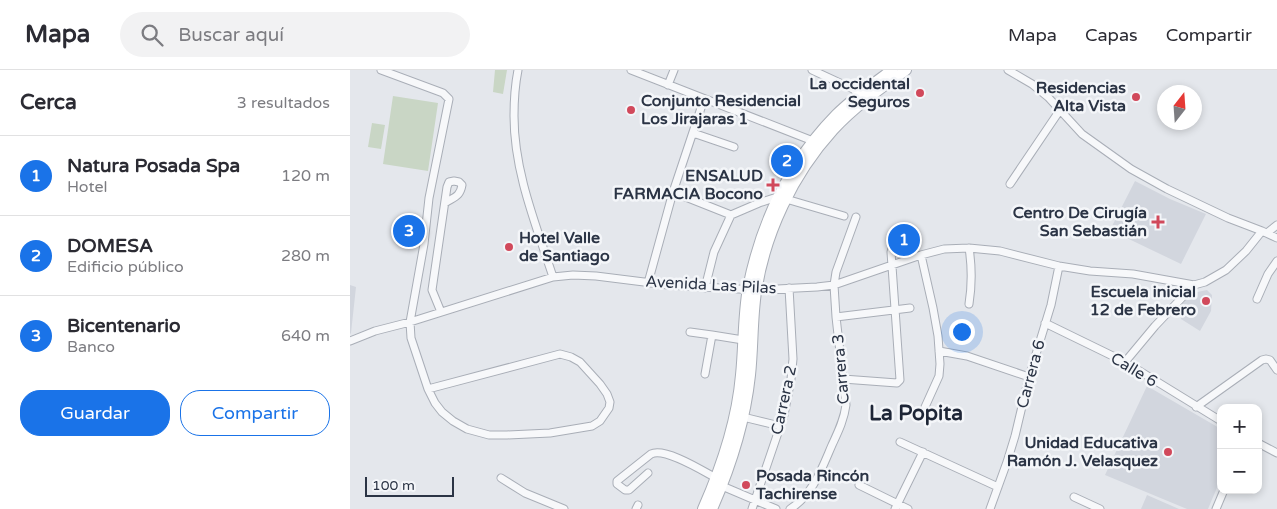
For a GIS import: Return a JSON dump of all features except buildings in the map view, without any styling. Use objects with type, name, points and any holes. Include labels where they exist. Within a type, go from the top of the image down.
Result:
[{"type":"street","points":[[381,70],[444,93],[449,99],[429,198],[424,244],[410,322],[411,338],[428,389],[439,408],[467,429],[489,435],[507,435],[550,433],[592,426],[605,415],[610,402],[600,384],[580,362],[560,354],[428,389]]},
{"type":"street","points":[[518,70],[514,116],[518,163],[553,277]]},
{"type":"street","points":[[631,70],[813,141]]},
{"type":"street","points":[[668,85],[674,70]]},
{"type":"street","points":[[812,70],[853,90],[863,98]]},
{"type":"street","points":[[782,198],[821,144],[863,98],[892,70]]},
{"type":"street","points":[[712,509],[738,399],[743,340],[752,290],[761,268],[767,244],[792,170],[813,141],[836,115],[881,88],[906,70]]},
{"type":"street","points":[[1008,70],[1053,102],[1082,134],[1131,169],[1167,189],[1228,218],[1277,238]]},
{"type":"street","points":[[648,283],[673,192],[704,99]]},
{"type":"street","points":[[1010,184],[1060,110]]},
{"type":"street","points":[[693,133],[734,147]]},
{"type":"street","points":[[673,192],[731,215]]},
{"type":"street","points":[[705,288],[714,252],[731,215],[759,203],[782,198],[844,216]]},
{"type":"street","points":[[441,312],[432,290],[445,203]]},
{"type":"street","name":"Carrera 3","points":[[790,509],[801,501],[815,484],[845,414],[846,405],[834,285],[836,272],[856,217]]},
{"type":"street","points":[[1124,362],[1155,326],[1194,286],[1226,270],[1265,232],[1277,225]]},
{"type":"street","points":[[843,379],[897,383],[900,380],[890,252],[898,229]]},
{"type":"street","name":"Avenida Las Pilas","points":[[350,341],[375,331],[410,322],[553,277],[573,275],[705,288],[752,290],[817,287],[834,285],[944,248],[1000,251],[1058,266],[1090,271],[1142,275],[1194,286]]},
{"type":"street","points":[[969,248],[972,267],[969,304]]},
{"type":"street","points":[[920,255],[933,308],[940,364],[939,376],[925,407]]},
{"type":"street","points":[[1257,299],[1268,274],[1277,261]]},
{"type":"street","name":"Carrera 6","points":[[990,509],[1015,436],[1029,377],[1051,305],[1058,266]]},
{"type":"street","name":"Carrera 2","points":[[752,509],[786,404],[793,359],[789,288]]},
{"type":"street","points":[[703,509],[735,449],[743,417],[750,374],[752,290]]},
{"type":"street","points":[[836,316],[910,308]]},
{"type":"street","name":"Calle 6","points":[[1045,323],[1124,362],[1196,408],[1217,419]]},
{"type":"street","points":[[690,332],[743,340]]},
{"type":"street","points":[[705,374],[712,335]]},
{"type":"street","points":[[939,351],[967,356],[1029,377]]},
{"type":"street","points":[[1196,408],[1262,360],[1270,360],[1277,370]]},
{"type":"street","points":[[743,417],[780,426]]},
{"type":"street","points":[[900,442],[998,487]]},
{"type":"street","points":[[1262,445],[1277,453]]},
{"type":"street","points":[[648,473],[628,490],[617,484],[617,481],[656,452],[671,455],[719,482],[776,509]]},
{"type":"street","points":[[896,506],[923,452]]},
{"type":"street","points":[[501,478],[526,493],[564,509]]},
{"type":"street","points":[[859,485],[896,506],[908,509]]},
{"type":"street","points":[[1216,509],[1222,494]]},
{"type":"street","points":[[1074,497],[1100,509]]},
{"type":"shaded area","name":"Centro De Cirugía San Sebastián","points":[[1135,181],[1170,199],[1206,214],[1181,264],[1110,230]]},
{"type":"shaded area","points":[[350,285],[356,287],[350,334]]},
{"type":"shaded area","points":[[1207,290],[1212,295],[1211,311],[1200,331],[1181,319],[1182,312],[1180,307],[1185,300],[1189,300],[1188,294]]},
{"type":"shaded area","name":"Unidad Educativa Ramón J. Velasquez","points":[[1147,386],[1217,427],[1217,488],[1208,509],[1187,509],[1105,475]]},
{"type":"shaded area","points":[[1147,495],[1179,509],[1141,509]]},
{"type":"green space","points":[[495,70],[507,70],[503,94],[493,92]]},
{"type":"green space","points":[[393,96],[438,103],[428,171],[383,164]]},
{"type":"green space","points":[[372,123],[385,125],[381,149],[368,147]]},
{"type":"place","name":"La occidental Seguros","points":[[920,93]]},
{"type":"place","name":"Residencias Alta Vista","points":[[1136,97]]},
{"type":"place","name":"Conjunto Residencial Los Jirajaras 1","points":[[631,110]]},
{"type":"place","name":"DOMESA","points":[[787,161]]},
{"type":"place","name":"ENSALUD FARMACIA Bocono","points":[[773,185]]},
{"type":"place","name":"Centro De Cirugía San Sebastián","points":[[1158,222]]},
{"type":"place","name":"Bicentenario","points":[[409,231]]},
{"type":"place","name":"Natura Posada Spa","points":[[904,240]]},
{"type":"place","name":"Hotel Valle de Santiago","points":[[509,247]]},
{"type":"place","name":"Escuela inicial 12 de Febrero","points":[[1206,301]]},
{"type":"place","name":"Unidad Educativa Ramón J. Velasquez","points":[[1168,452]]},
{"type":"place","name":"Posada Rincón Tachirense","points":[[746,485]]},
{"type":"district","name":"La Popita","points":[[916,413]]}]
